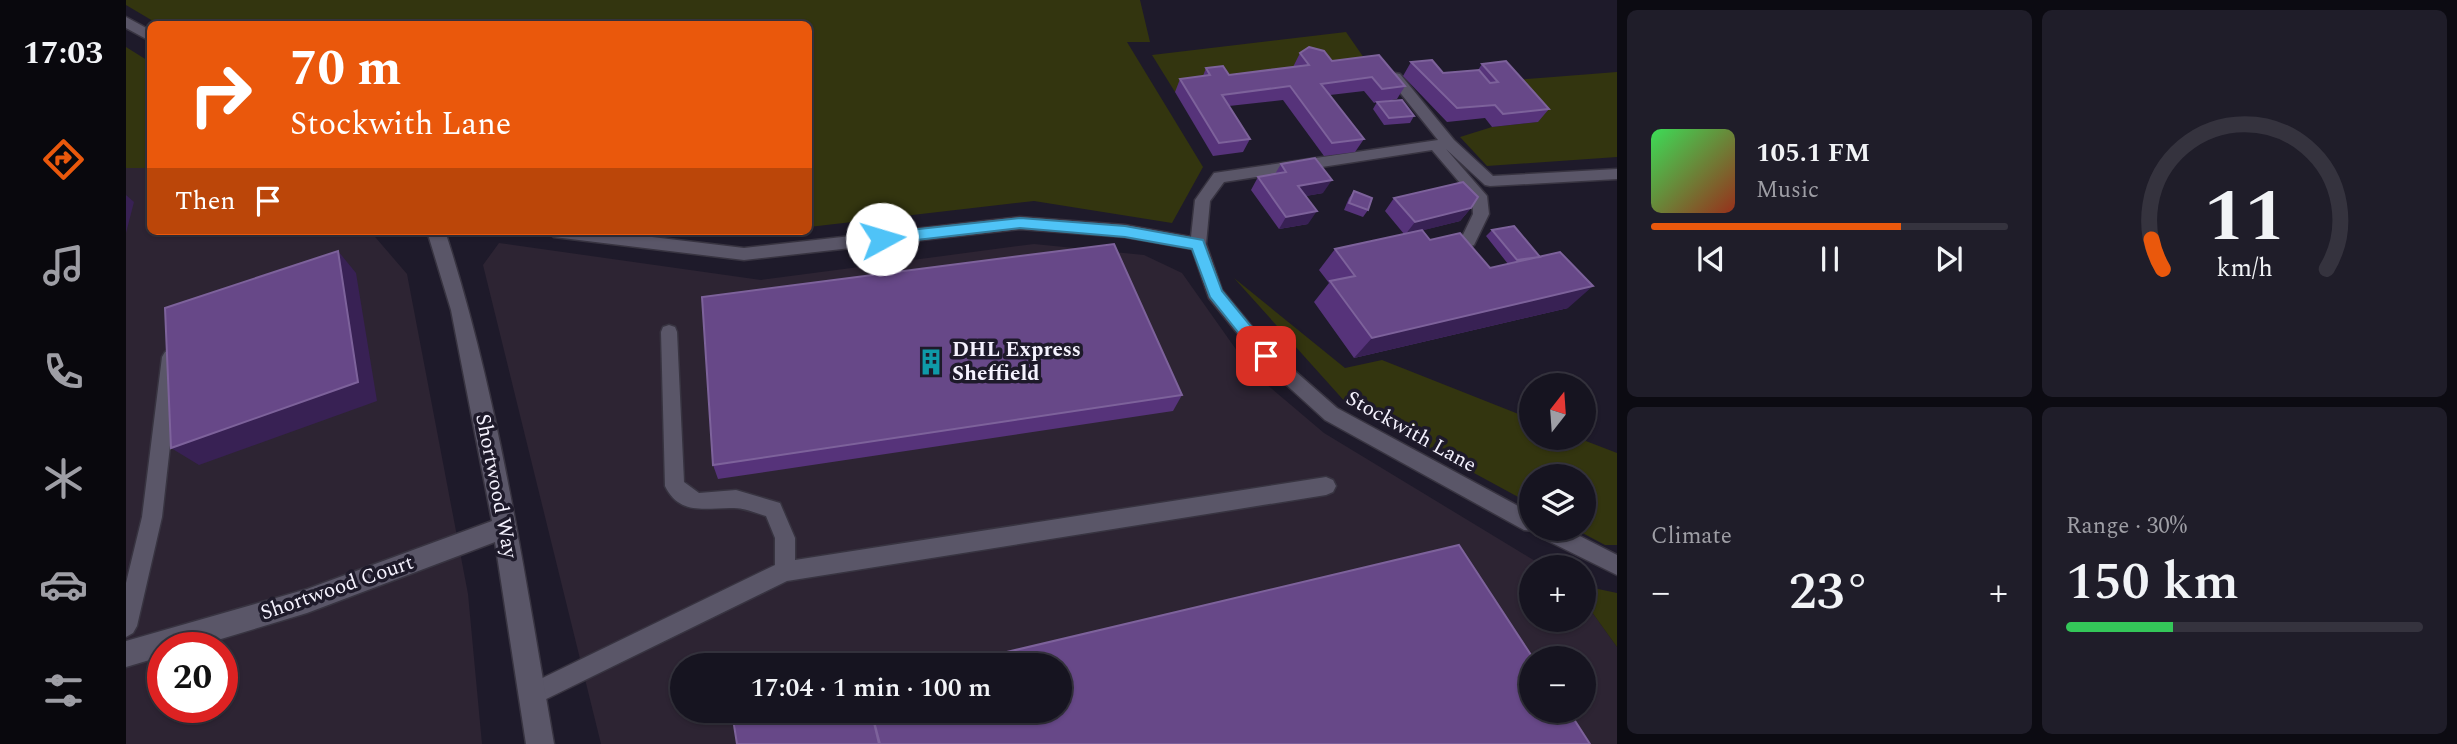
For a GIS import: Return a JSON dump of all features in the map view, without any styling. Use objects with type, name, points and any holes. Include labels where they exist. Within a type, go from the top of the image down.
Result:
[{"type":"street","points":[[126,22],[147,34]]},
{"type":"street","name":"Shortwood Way","points":[[437,235],[461,310],[505,527],[540,744]]},
{"type":"street","name":"Shortwood Court","points":[[126,653],[307,601],[505,527]]},
{"type":"lane","points":[[1395,77],[1479,196],[1481,214],[1468,240]]},
{"type":"lane","points":[[587,235],[744,254],[1020,223],[1125,231],[1198,244],[1203,200],[1219,177],[1442,144],[1490,181],[1617,174]]},
{"type":"lane","name":"Stockwith Lane","points":[[1198,244],[1215,293],[1266,356],[1331,414],[1519,516]]},
{"type":"lane","points":[[669,332],[675,486],[696,502],[736,499],[774,509],[785,538],[785,571]]},
{"type":"lane","points":[[126,626],[152,517],[172,348]]},
{"type":"lane","points":[[534,694],[785,571],[1326,486]]},
{"type":"lane","points":[[1569,541],[1617,565]]},
{"type":"shaded area","points":[[126,168],[147,168],[147,235],[373,235],[407,274],[468,594],[482,744],[126,744]]},
{"type":"shaded area","points":[[499,243],[761,280],[1034,244],[1144,255],[1182,273],[1252,372],[1324,433],[1525,555],[1519,555],[1519,632],[1596,632],[1596,618],[1617,647],[1617,744],[601,744],[483,265]]},
{"type":"green space","points":[[126,0],[1140,0],[1150,42],[1127,42],[1203,167],[1172,223],[1034,201],[812,227],[812,21],[153,21],[126,5]]},
{"type":"green space","points":[[1346,32],[1371,68],[1293,67],[1205,89],[1175,92],[1152,55]]},
{"type":"green space","points":[[126,47],[147,60],[147,168],[126,168]]},
{"type":"green space","points":[[1617,72],[1617,157],[1487,166],[1460,137],[1492,127],[1537,122],[1502,81]]},
{"type":"green space","points":[[1234,278],[1345,368],[1382,360],[1519,414],[1519,450],[1596,450],[1596,445],[1617,453],[1617,545],[1605,545],[1596,540],[1596,464],[1519,464],[1519,497],[1347,404]]},
{"type":"green space","points":[[1596,589],[1617,593],[1617,647],[1596,618]]},
{"type":"building","points":[[1309,47],[1324,51],[1332,61],[1379,55],[1405,86],[1382,89],[1372,77],[1321,84],[1364,139],[1332,143],[1290,86],[1222,95],[1250,139],[1219,143],[1180,79],[1210,75],[1206,68],[1223,66],[1229,75],[1309,65],[1300,53]]},
{"type":"building","points":[[1432,60],[1443,73],[1479,70],[1490,83],[1498,82],[1482,64],[1506,61],[1549,109],[1503,114],[1495,105],[1457,108],[1411,62]]},
{"type":"building","points":[[1402,100],[1414,116],[1389,118],[1377,102]]},
{"type":"building","points":[[1315,158],[1332,180],[1298,186],[1317,211],[1286,217],[1258,177],[1286,172],[1281,164]]},
{"type":"building","points":[[1463,182],[1478,197],[1471,208],[1415,222],[1394,198]]},
{"type":"building","points":[[1354,191],[1372,198],[1368,210],[1349,203]]},
{"type":"building","points":[[1514,226],[1540,257],[1517,260],[1492,230]]},
{"type":"building","points":[[1422,230],[1430,240],[1460,233],[1490,268],[1560,252],[1593,286],[1372,338],[1330,281],[1355,276],[1335,249]]},
{"type":"building","name":"DHL Express Sheffield","points":[[1114,244],[1182,395],[713,465],[702,297]]},
{"type":"building","points":[[338,251],[358,382],[171,448],[165,308]]},
{"type":"building","points":[[1459,545],[1525,646],[1519,646],[1519,723],[1576,723],[1590,744],[880,744],[874,723],[1072,723],[1072,653],[1003,653]]},
{"type":"building","points":[[734,723],[874,723],[879,744],[737,744]]},
{"type":"place","name":"DHL Express Sheffield","points":[[931,362]]},
{"type":"route","points":[[882,239],[1020,223],[1125,231],[1198,244],[1215,293],[1266,356]]}]
